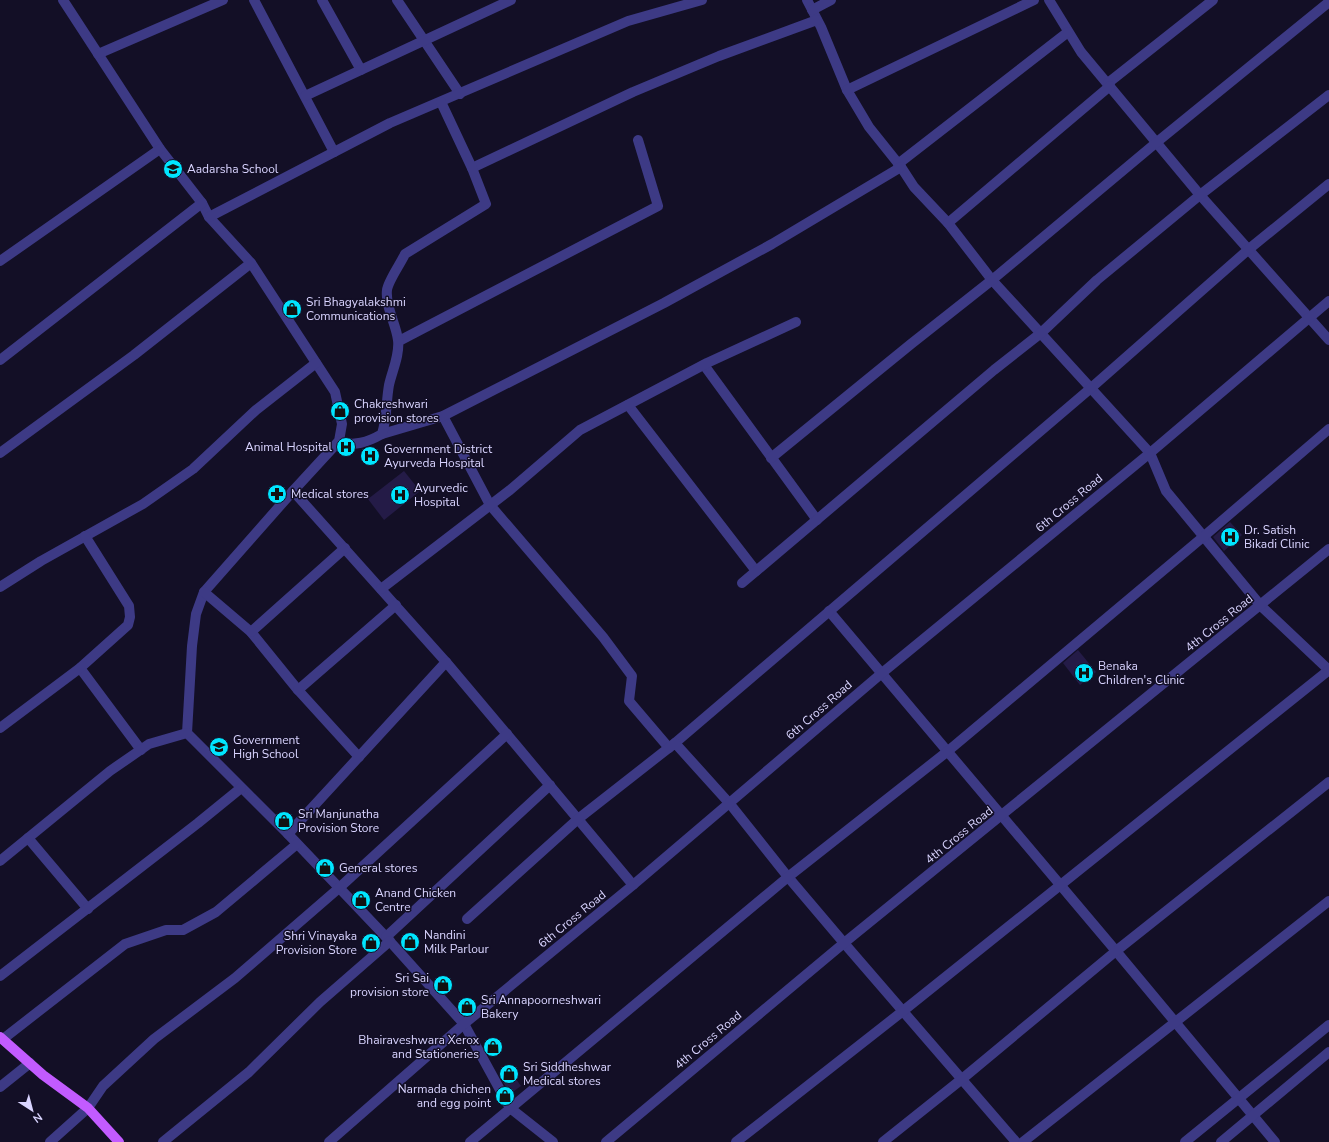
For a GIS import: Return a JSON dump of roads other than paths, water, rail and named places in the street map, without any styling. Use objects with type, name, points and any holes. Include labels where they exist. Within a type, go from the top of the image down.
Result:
[{"type":"main road","points":[[1,1038],[43,1075],[88,1108],[119,1142]]},
{"type":"street","points":[[63,0],[160,149],[202,203],[209,217],[251,263],[334,392],[342,424],[339,441],[204,592],[196,614],[192,646],[187,733],[288,834],[388,939],[464,1024],[510,1108],[553,1142]]},
{"type":"street","points":[[98,54],[223,0]]},
{"type":"street","points":[[254,0],[334,152]]},
{"type":"street","points":[[322,0],[361,70]]},
{"type":"street","points":[[397,0],[460,94]]},
{"type":"street","points":[[305,96],[511,0]]},
{"type":"street","points":[[209,217],[390,123],[628,21],[677,3],[702,0]]},
{"type":"street","points":[[736,1142],[903,1011],[1329,670],[1260,606],[1166,491],[1150,453],[992,280],[948,223],[914,187],[900,166],[869,127],[848,90],[818,20],[807,0]]},
{"type":"street","points":[[812,10],[831,0]]},
{"type":"street","points":[[848,90],[1034,0]]},
{"type":"street","points":[[1048,0],[1081,52],[1200,195],[1329,340]]},
{"type":"street","points":[[948,223],[1109,85],[1213,0]]},
{"type":"street","points":[[771,458],[910,344],[992,280],[1157,142],[1326,4]]},
{"type":"street","points":[[472,168],[633,92],[719,56],[818,20]]},
{"type":"street","points":[[339,441],[346,444],[368,442],[382,434],[444,416],[664,303],[765,248],[900,166],[1068,32]]},
{"type":"street","points":[[742,583],[994,370],[1041,333],[1097,280],[1200,195],[1329,95]]},
{"type":"street","points":[[382,434],[385,424],[389,386],[398,353],[399,341],[389,307],[387,290],[390,280],[399,267],[405,254],[486,204],[472,168],[441,102]]},
{"type":"street","points":[[399,341],[658,206],[638,140]]},
{"type":"street","points":[[0,261],[160,149]]},
{"type":"street","points":[[467,919],[578,819],[672,745],[1091,388],[1249,250],[1329,184]]},
{"type":"street","points":[[0,360],[202,203]]},
{"type":"street","points":[[0,453],[134,355],[251,263]]},
{"type":"street","name":"6th Cross Road","points":[[330,1142],[464,1024],[730,804],[882,673],[1150,453],[1309,317],[1329,302]]},
{"type":"street","points":[[381,589],[490,505],[580,430],[704,365],[796,322]]},
{"type":"street","points":[[0,587],[41,561],[143,504],[193,468],[256,410],[316,363]]},
{"type":"street","points":[[704,365],[817,520]]},
{"type":"street","points":[[628,405],[756,571]]},
{"type":"street","points":[[444,416],[490,505],[603,637],[632,676],[629,701],[730,804],[788,877],[1016,1142]]},
{"type":"street","points":[[470,1142],[788,877],[948,751],[1329,429]]},
{"type":"street","points":[[293,491],[446,662],[633,885]]},
{"type":"street","points":[[0,728],[80,668],[128,625],[130,617],[129,606],[85,536]]},
{"type":"street","points":[[251,632],[345,548]]},
{"type":"street","name":"4th Cross Road","points":[[606,1142],[844,943],[1329,549]]},
{"type":"street","points":[[204,592],[251,632],[298,690],[359,757]]},
{"type":"street","points":[[298,690],[396,605]]},
{"type":"street","points":[[830,611],[1116,950],[1275,1142]]},
{"type":"street","points":[[288,834],[446,662]]},
{"type":"street","points":[[80,668],[141,750]]},
{"type":"street","points":[[0,860],[110,771],[150,744],[187,733]]},
{"type":"street","points":[[50,1142],[88,1108],[103,1086],[154,1039],[235,978],[339,888],[507,734]]},
{"type":"street","points":[[883,1142],[962,1079],[1116,950],[1329,782]]},
{"type":"street","points":[[162,1142],[249,1072],[320,1002],[550,785]]},
{"type":"street","points":[[0,976],[88,909],[241,788]]},
{"type":"street","points":[[28,838],[88,909]]},
{"type":"street","points":[[1,1038],[125,944],[166,930],[183,930],[216,912],[297,844]]},
{"type":"street","points":[[1023,1142],[1329,901]]},
{"type":"street","points":[[1185,1142],[1329,1025]]},
{"type":"street","points":[[1221,1142],[1329,1052]]},
{"type":"street","points":[[0,1087],[30,1063]]},
{"type":"place","name":"Aadarsha School","points":[[173,169]]},
{"type":"place","name":"Sri Bhagyalakshmi Communications","points":[[292,309]]},
{"type":"place","name":"Chakreshwari provision stores","points":[[340,411]]},
{"type":"place","name":"Animal Hospital","points":[[346,447]]},
{"type":"place","name":"Government District Ayurveda Hospital","points":[[370,456]]},
{"type":"place","name":"Medical stores","points":[[277,494]]},
{"type":"place","name":"Ayurvedic Hospital","points":[[400,495]]},
{"type":"place","name":"Dr. Satish Bikadi Clinic","points":[[1230,537]]},
{"type":"place","name":"Benaka Children's Clinic","points":[[1084,673]]},
{"type":"place","name":"Government High School","points":[[219,747]]},
{"type":"place","name":"Sri Manjunatha Provision Store","points":[[284,821]]},
{"type":"place","name":"General stores","points":[[325,868]]},
{"type":"place","name":"Anand Chicken Centre","points":[[361,900]]},
{"type":"place","name":"Nandini Milk Parlour","points":[[410,942]]},
{"type":"place","name":"Shri Vinayaka Provision Store","points":[[371,943]]},
{"type":"place","name":"Sri Sai provision store","points":[[443,985]]},
{"type":"place","name":"Sri Annapoorneshwari Bakery","points":[[467,1007]]},
{"type":"place","name":"Bhairaveshwara Xerox and Stationeries","points":[[493,1047]]},
{"type":"place","name":"Sri Siddheshwar Medical stores","points":[[509,1074]]},
{"type":"place","name":"Narmada chichen and egg point","points":[[505,1096]]}]
